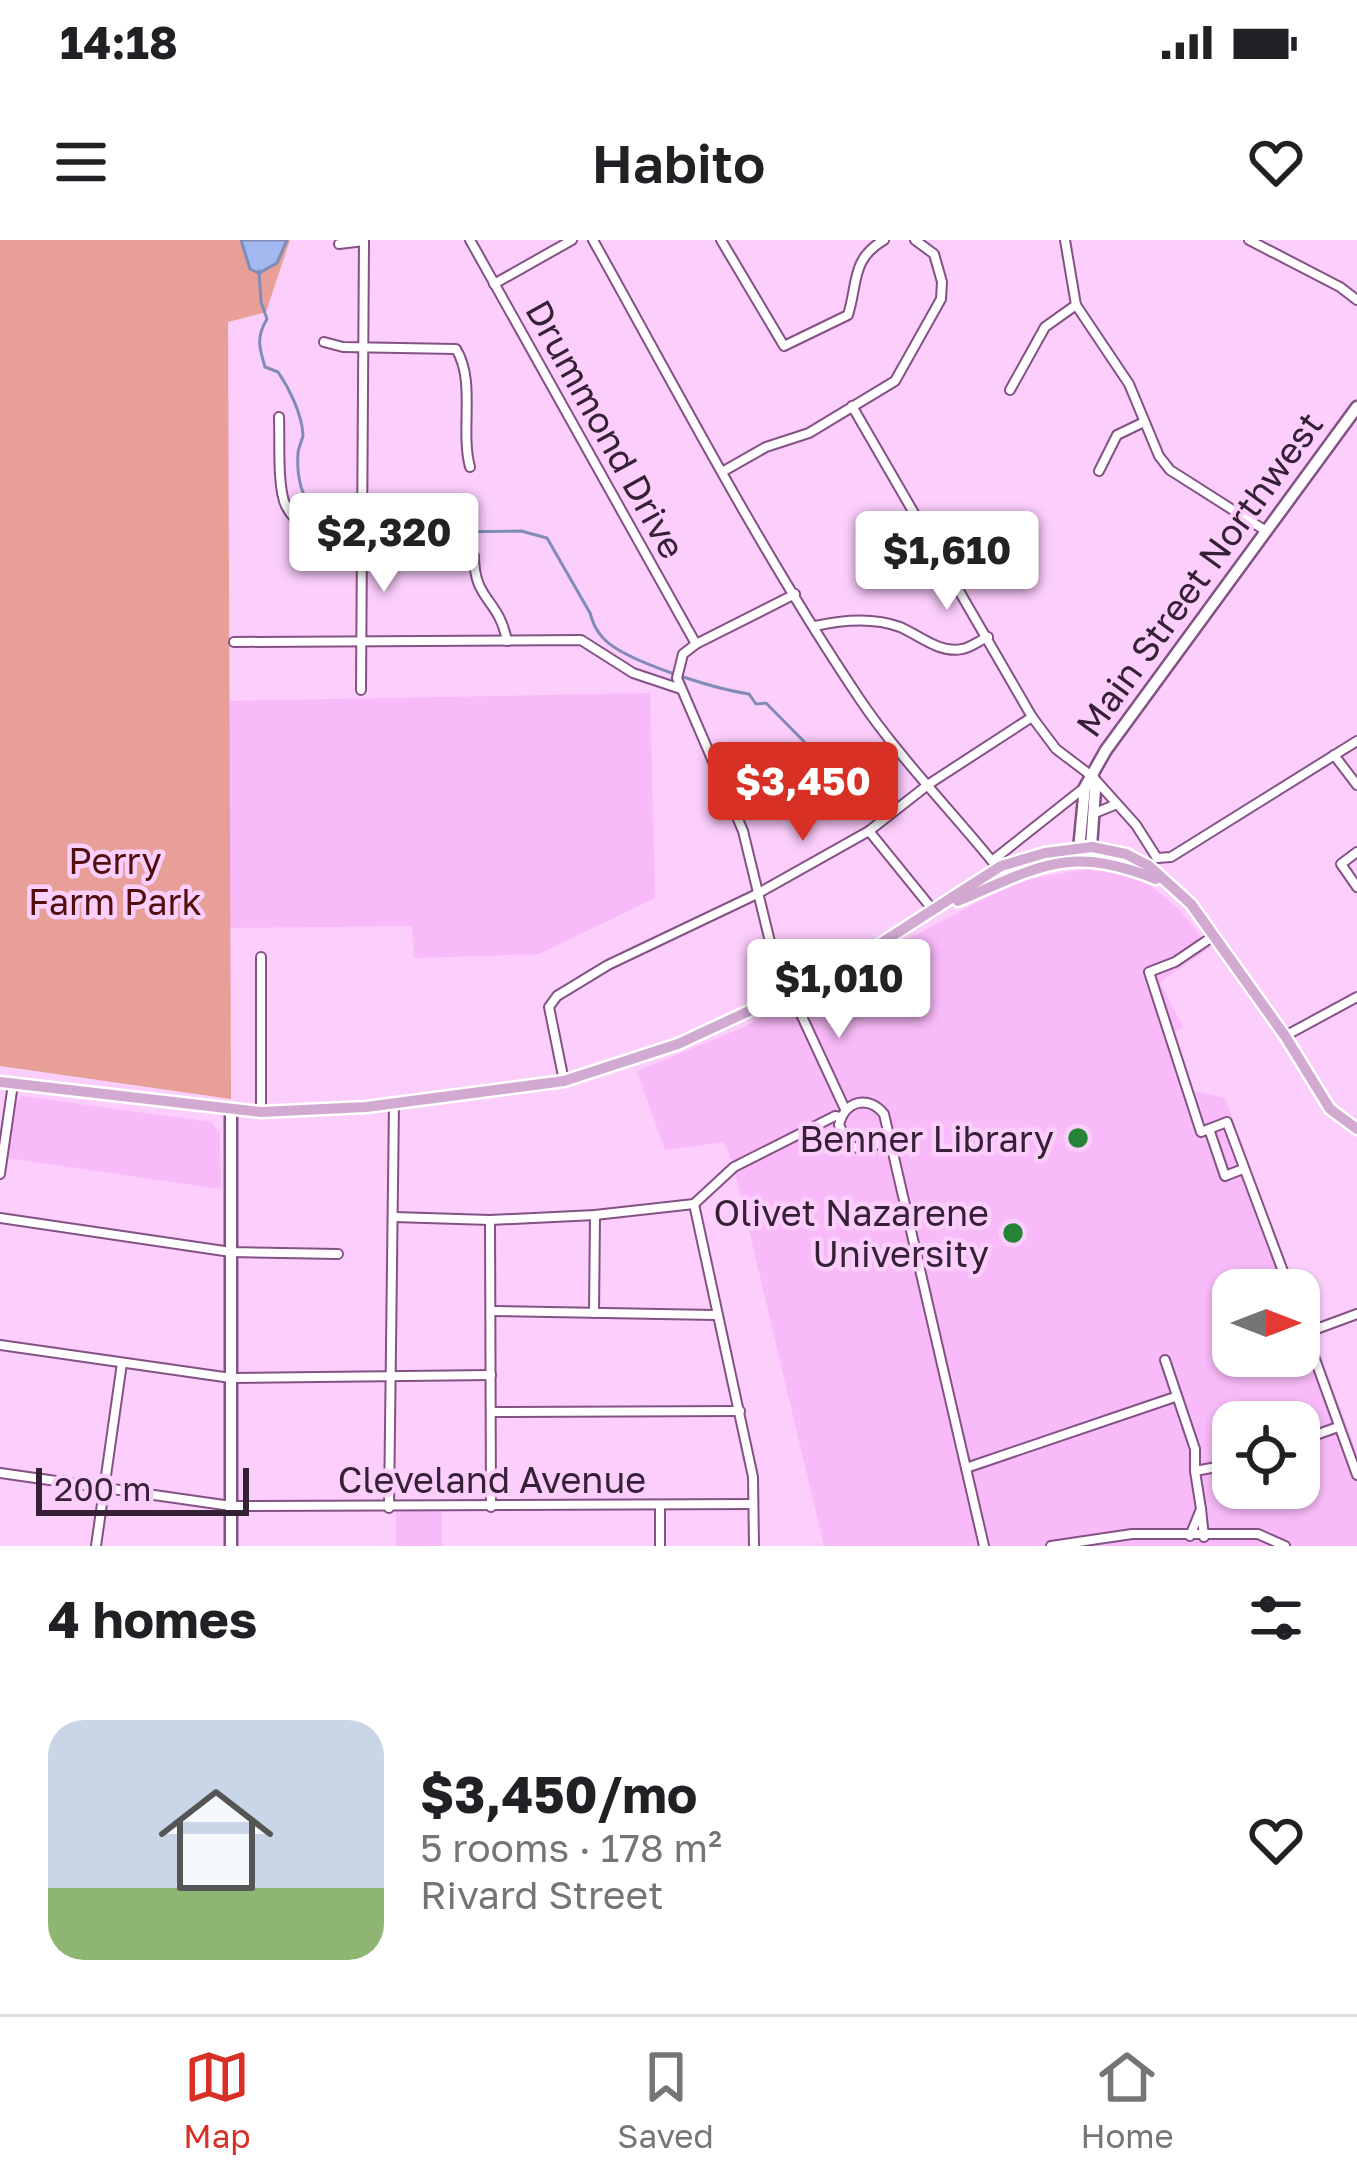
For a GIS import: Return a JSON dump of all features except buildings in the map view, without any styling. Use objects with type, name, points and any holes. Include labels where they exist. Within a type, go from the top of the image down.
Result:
[{"type":"main road","name":"Main Street Northwest","points":[[1085,854],[1089,782],[1106,750],[1357,407]]},
{"type":"main road","name":"Main Street Northwest","points":[[1085,854],[1094,813],[1089,782]]},
{"type":"main road","points":[[6,1083],[261,1112],[324,1111],[564,1081],[678,1044],[844,967],[934,912],[997,864],[1045,853],[1126,854],[1149,866],[1191,904],[1286,1036],[1330,1109],[1357,1129]]},
{"type":"main road","points":[[934,912],[1038,865],[1085,854]]},
{"type":"main road","points":[[231,1110],[231,1546]]},
{"type":"street","points":[[339,244],[364,240],[361,690]]},
{"type":"street","name":"Drummond Drive","points":[[470,240],[696,644]]},
{"type":"street","points":[[494,284],[572,240]]},
{"type":"street","points":[[721,240],[784,346],[850,312],[856,266],[884,240]]},
{"type":"street","points":[[722,472],[766,447],[809,433],[895,381],[941,299],[940,267],[934,254],[916,240]]},
{"type":"street","points":[[1066,240],[1076,305],[1129,384],[1169,470],[1267,531]]},
{"type":"street","points":[[1249,240],[1340,286],[1357,300]]},
{"type":"street","points":[[596,241],[722,472],[815,626],[886,736],[997,864],[1089,782]]},
{"type":"street","points":[[1010,390],[1045,327],[1076,305]]},
{"type":"street","points":[[324,342],[456,349],[464,362],[470,467]]},
{"type":"street","points":[[851,406],[1032,717],[1056,749],[1136,825],[1152,853],[1163,859],[1357,741]]},
{"type":"street","points":[[279,417],[286,506],[319,532],[338,540],[364,542]]},
{"type":"street","points":[[1099,471],[1117,435],[1144,422]]},
{"type":"street","points":[[474,556],[474,579],[502,614],[507,641]]},
{"type":"street","points":[[795,594],[683,654],[677,668],[680,686],[743,831],[773,954],[843,1113],[844,1140],[857,1149],[872,1148],[887,1130]]},
{"type":"street","points":[[815,626],[849,620],[874,622],[896,626],[941,648],[961,650],[988,637]]},
{"type":"street","points":[[234,642],[581,640],[633,673],[680,686]]},
{"type":"street","points":[[564,1081],[549,1007],[556,996],[608,964],[757,894],[869,831],[929,784],[1032,717]]},
{"type":"street","points":[[1334,755],[1357,785]]},
{"type":"street","points":[[1094,813],[1117,804]]},
{"type":"street","points":[[869,831],[934,912]]},
{"type":"street","points":[[1357,853],[1341,864],[1357,887]]},
{"type":"street","points":[[1215,935],[1149,973],[1201,1132],[1227,1122],[1282,1269]]},
{"type":"street","points":[[261,957],[261,1112]]},
{"type":"street","points":[[1286,1036],[1357,997]]},
{"type":"street","points":[[0,1174],[6,1083]]},
{"type":"street","points":[[389,1508],[394,1102]]},
{"type":"street","points":[[394,1217],[595,1216],[694,1204],[734,1167],[859,1102],[874,1104],[884,1114],[984,1546]]},
{"type":"street","points":[[1209,1129],[1225,1176],[1244,1169]]},
{"type":"street","points":[[694,1204],[753,1477],[754,1546]]},
{"type":"street","points":[[594,1313],[595,1216]]},
{"type":"street","points":[[0,1218],[231,1252],[338,1254]]},
{"type":"street","points":[[490,1220],[491,1507]]},
{"type":"street","points":[[491,1311],[715,1315]]},
{"type":"street","points":[[1320,1328],[1357,1314]]},
{"type":"street","points":[[0,1345],[231,1378],[491,1375]]},
{"type":"street","points":[[1165,1360],[1195,1449],[1204,1537]]},
{"type":"street","points":[[96,1546],[122,1363]]},
{"type":"street","points":[[1320,1375],[1357,1475]]},
{"type":"street","points":[[966,1468],[1175,1397]]},
{"type":"street","points":[[491,1412],[740,1411]]},
{"type":"street","points":[[1320,1433],[1338,1427]]},
{"type":"street","points":[[1195,1471],[1212,1468]]},
{"type":"street","name":"Cleveland Avenue","points":[[0,1473],[231,1506],[753,1504]]},
{"type":"street","points":[[660,1505],[660,1546]]},
{"type":"street","points":[[1190,1536],[1201,1508]]},
{"type":"street","points":[[1051,1546],[1132,1534],[1258,1534],[1285,1546]]},
{"type":"shaded area","points":[[650,693],[655,898],[539,954],[414,958],[412,926],[227,928],[228,701]]},
{"type":"shaded area","name":"Olivet Nazarene University","points":[[1092,868],[1151,886],[1179,909],[1210,948],[1160,982],[1183,1027],[1175,1033],[1192,1091],[1225,1098],[1288,1269],[1212,1269],[1212,1377],[1320,1377],[1320,1354],[1357,1452],[1357,1546],[824,1546],[733,1163],[724,1142],[665,1150],[637,1071],[744,1027],[1026,880]]},
{"type":"shaded area","points":[[22,1096],[211,1122],[220,1133],[221,1189],[7,1158],[15,1104]]},
{"type":"shaded area","points":[[442,1510],[442,1546],[396,1546],[396,1511]]},
{"type":"green space","name":"Perry Farm Park","points":[[0,240],[290,240],[266,312],[228,322],[231,1099],[0,1066]]},
{"type":"water","points":[[241,240],[287,240],[277,263],[259,273],[250,269]]},
{"type":"waterway","points":[[259,271],[267,319],[260,337],[261,354],[265,367],[282,378],[300,419],[300,484],[321,517],[362,532]]},
{"type":"waterway","points":[[370,533],[521,531],[547,538],[604,639],[651,665],[749,694],[756,704],[766,703],[840,778]]},
{"type":"place","name":"Benner Library","points":[[1078,1138]]},
{"type":"place","name":"Olivet Nazarene University","points":[[1013,1233]]}]
